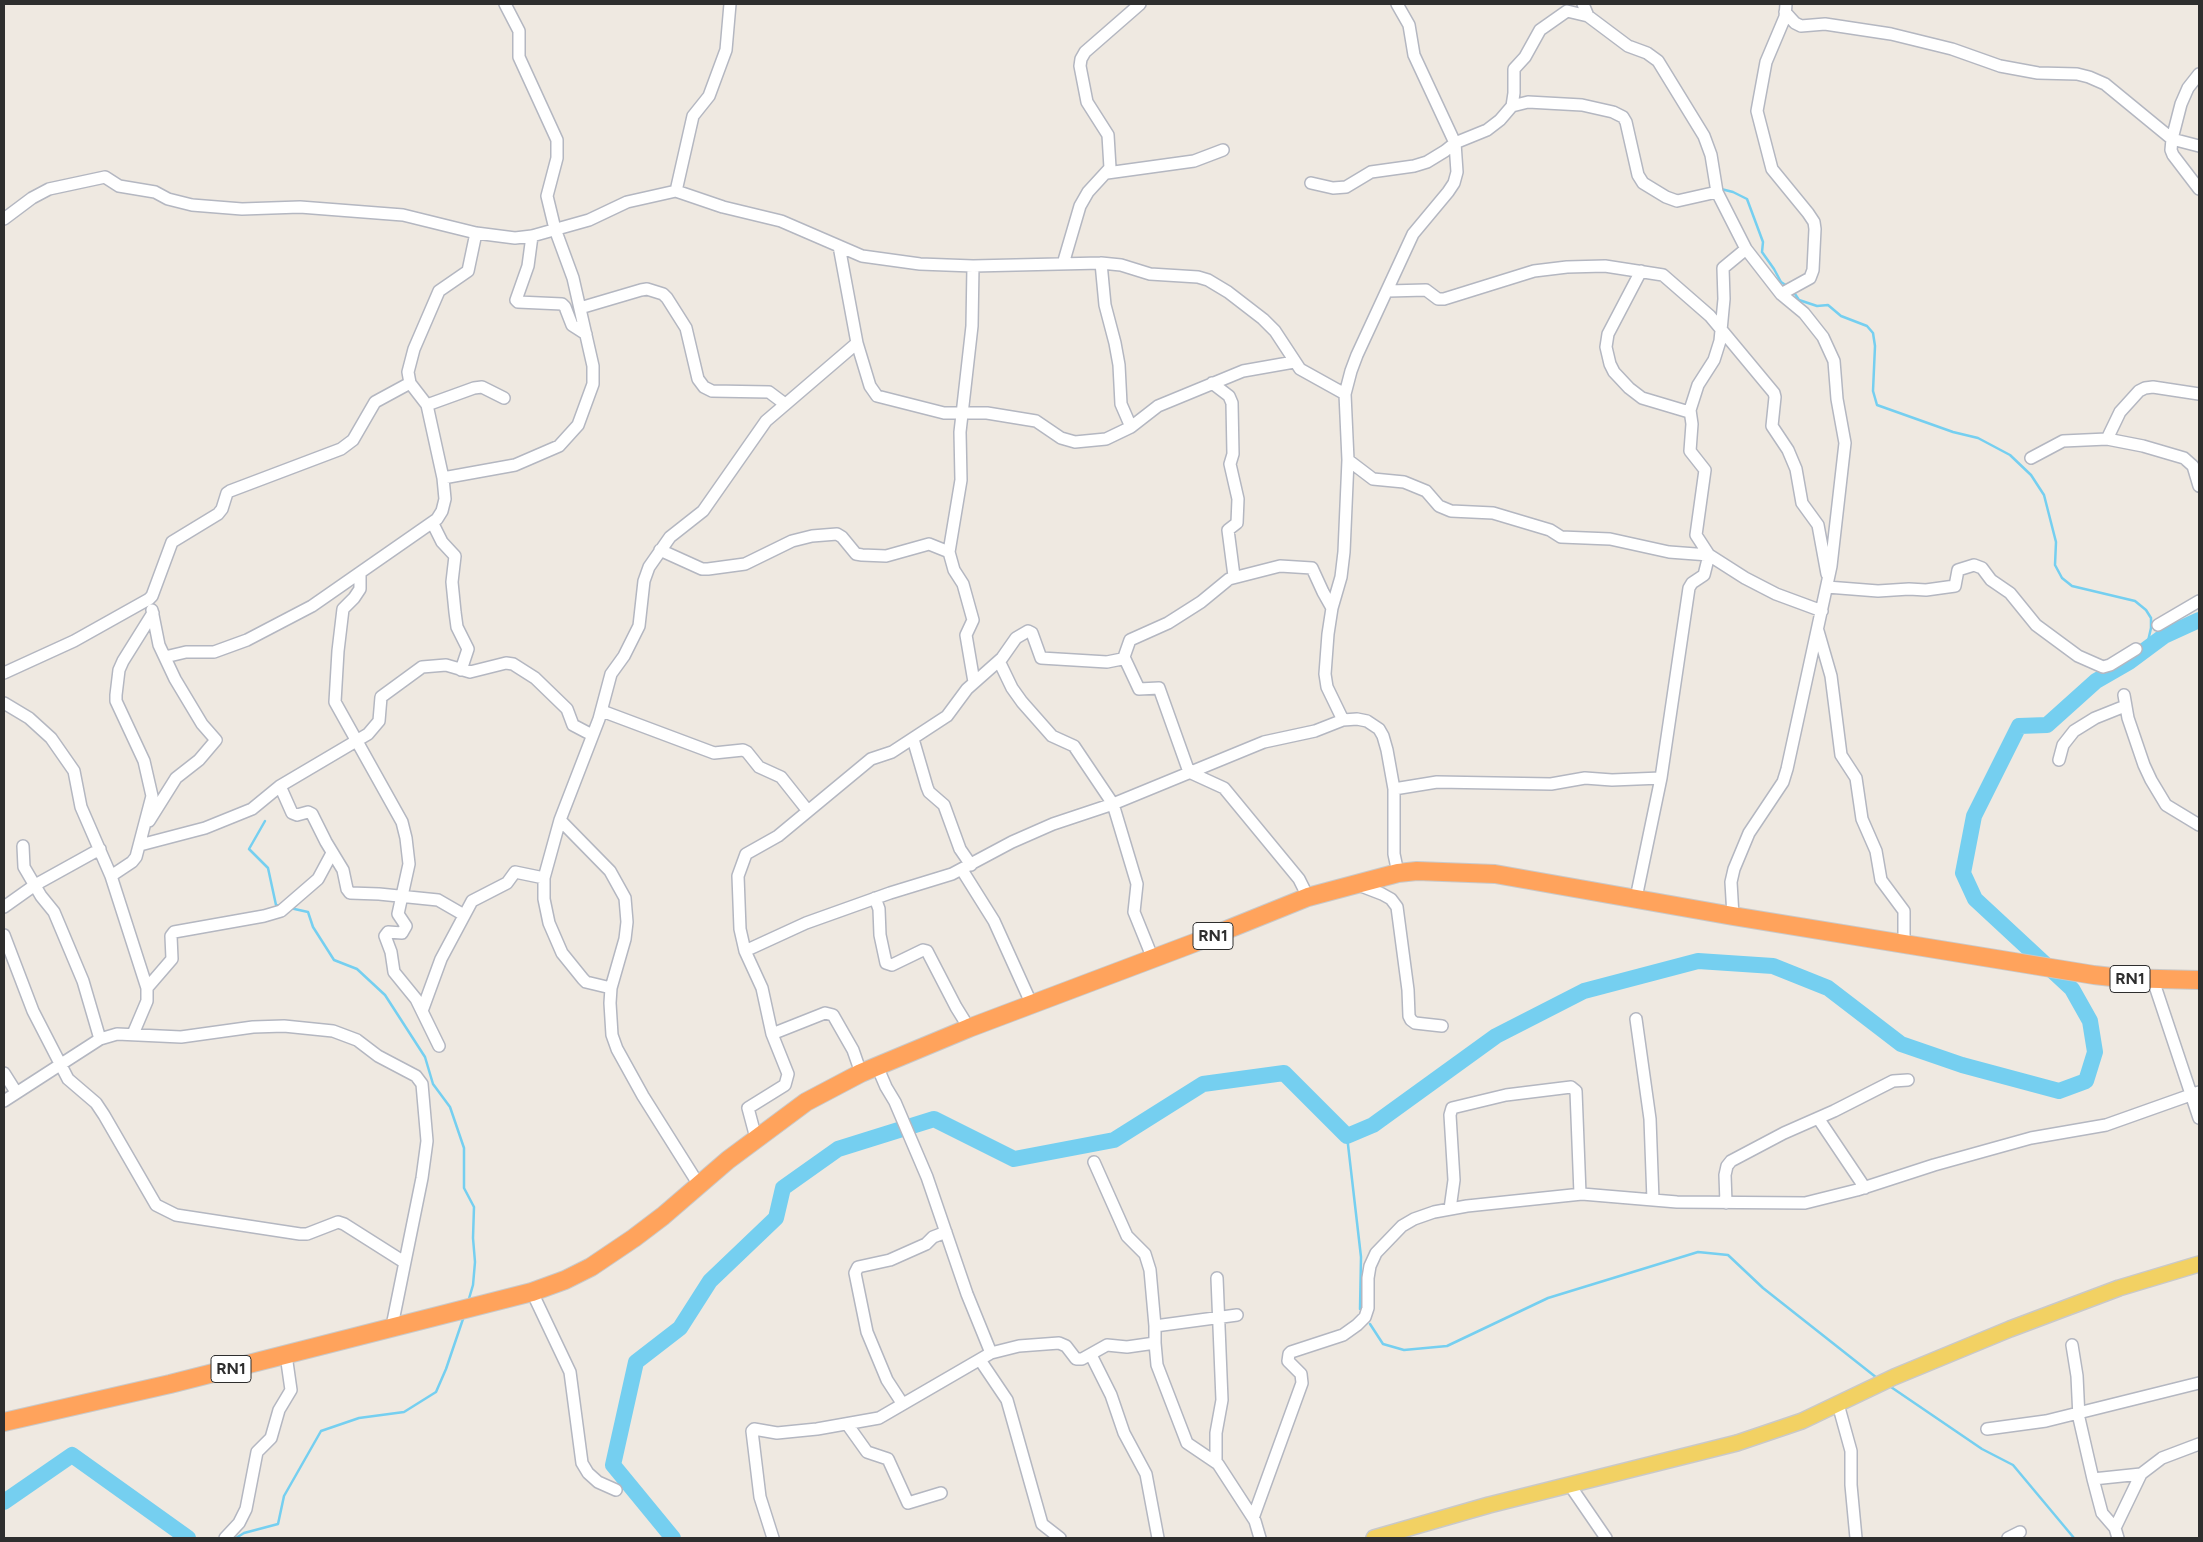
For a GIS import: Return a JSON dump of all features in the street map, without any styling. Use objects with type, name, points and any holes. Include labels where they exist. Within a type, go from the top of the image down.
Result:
[{"type":"highway","name":"RN1","points":[[4,1422],[286,1355],[392,1326],[532,1292],[565,1280],[591,1267],[656,1222],[756,1138],[806,1102],[869,1070],[969,1028],[1153,959],[1308,897],[1398,874],[1417,871],[1495,874],[1733,916],[2121,978],[2199,980]]},
{"type":"main road","points":[[1377,1538],[1449,1516],[1569,1484],[1737,1443],[1802,1421],[1894,1377],[2010,1329],[2119,1288],[2199,1264]]},
{"type":"street","points":[[443,478],[514,465],[562,443],[578,425],[592,384],[593,366],[574,278],[555,229],[547,192],[557,158],[557,140],[519,57],[519,31],[505,4]]},
{"type":"street","points":[[676,191],[693,116],[710,96],[726,50],[730,4]]},
{"type":"street","points":[[1063,264],[1080,206],[1088,192],[1110,168],[1108,135],[1087,102],[1080,66],[1081,59],[1085,52],[1140,4]]},
{"type":"street","points":[[1343,720],[1327,687],[1325,674],[1332,608],[1341,577],[1344,552],[1348,460],[1345,394],[1356,355],[1413,234],[1454,183],[1457,162],[1455,142],[1414,54],[1408,22],[1397,4]]},
{"type":"street","points":[[1583,4],[1588,16]]},
{"type":"street","points":[[1786,8],[1795,23],[1801,26],[1825,24],[1891,34],[1952,49],[2000,66],[2028,72],[2077,74],[2089,77],[2105,84],[2172,139],[2199,146]]},
{"type":"street","points":[[1781,294],[1810,278],[1813,270],[1815,229],[1811,218],[1772,169],[1757,111],[1758,97],[1768,57],[1786,8]]},
{"type":"street","points":[[1512,106],[1514,69],[1525,57],[1540,30],[1567,12],[1588,16],[1628,46],[1647,52],[1658,61],[1704,136],[1711,155],[1717,192],[1746,249],[1781,294],[1804,313],[1830,348],[1836,373],[1837,399],[1846,443],[1833,553],[1785,776],[1749,833],[1734,869],[1731,882],[1733,916]]},
{"type":"street","points":[[2199,74],[2188,88],[2181,104],[2172,139],[2173,155],[2199,190]]},
{"type":"street","points":[[1310,183],[1333,188],[1346,187],[1371,172],[1414,166],[1427,162],[1445,151],[1455,142],[1494,126],[1512,106],[1528,102],[1582,104],[1613,112],[1623,117],[1626,122],[1638,175],[1643,183],[1666,197],[1677,201],[1717,192]]},
{"type":"street","points":[[1106,173],[1194,161],[1223,150]]},
{"type":"street","points":[[4,219],[32,198],[49,189],[105,177],[119,186],[155,192],[168,199],[192,205],[236,209],[300,207],[403,215],[476,233],[515,238],[532,236],[589,220],[627,202],[676,191],[723,206],[771,217],[862,256],[906,263],[973,266],[1101,263],[1121,265],[1150,274],[1198,277],[1218,285],[1263,319],[1294,362],[1309,375],[1345,394]]},
{"type":"street","points":[[165,657],[186,652],[214,652],[247,640],[312,606],[433,524],[442,512],[444,499],[443,478],[427,405],[410,383],[408,372],[412,355],[439,292],[468,271],[476,233]]},
{"type":"street","points":[[532,236],[528,266],[516,300],[518,302],[562,304],[572,325],[586,334]]},
{"type":"street","points":[[839,246],[857,343],[870,386],[877,396],[944,413],[987,413],[1036,421],[1061,438],[1075,442],[1106,439],[1131,427],[1158,406],[1243,371],[1294,362]]},
{"type":"street","points":[[1746,249],[1723,268],[1724,299],[1721,331],[1714,360],[1698,385],[1689,412],[1692,424],[1690,451],[1705,470],[1696,535],[1709,555],[1745,578],[1776,594],[1822,611]]},
{"type":"street","points":[[1101,263],[1105,305],[1116,343],[1122,404],[1131,427]]},
{"type":"street","points":[[973,266],[972,332],[960,432],[961,480],[949,552],[954,570],[963,584],[973,620],[966,635],[974,682]]},
{"type":"street","points":[[1388,290],[1426,290],[1430,291],[1438,299],[1444,299],[1542,269],[1598,266],[1641,271],[1663,276],[1705,311],[1774,393],[1776,397],[1772,426],[1788,450],[1796,469],[1802,503],[1818,525],[1827,584]]},
{"type":"street","points":[[1641,271],[1608,334],[1606,347],[1610,364],[1614,372],[1629,388],[1642,398],[1689,412]]},
{"type":"street","points":[[580,308],[640,290],[647,289],[662,294],[683,321],[698,379],[704,388],[712,391],[769,392],[785,404]]},
{"type":"street","points":[[611,988],[586,982],[562,953],[549,922],[544,899],[544,878],[560,820],[602,711],[611,674],[637,632],[646,574],[670,537],[703,511],[766,422],[857,343]]},
{"type":"street","points":[[4,673],[74,641],[149,599],[155,589],[172,542],[218,514],[222,509],[227,493],[341,449],[353,440],[374,402],[410,383]]},
{"type":"street","points":[[1212,383],[1229,396],[1232,402],[1233,454],[1230,464],[1238,499],[1237,523],[1228,530],[1234,576]]},
{"type":"street","points":[[427,405],[474,388],[482,387],[504,398]]},
{"type":"street","points":[[2107,439],[2120,412],[2139,391],[2145,388],[2153,387],[2199,394]]},
{"type":"street","points":[[2031,458],[2064,441],[2107,439],[2143,446],[2184,458],[2193,466],[2199,486]]},
{"type":"street","points":[[1348,460],[1373,479],[1404,482],[1426,491],[1439,506],[1451,511],[1493,513],[1550,530],[1561,537],[1610,539],[1669,552],[1709,555]]},
{"type":"street","points":[[433,524],[442,542],[455,556],[452,582],[457,627],[468,649],[462,670]]},
{"type":"street","points":[[660,550],[702,569],[745,564],[792,541],[812,536],[837,534],[842,537],[856,554],[862,555],[886,556],[930,544],[949,552]]},
{"type":"street","points":[[1636,898],[1661,778],[1689,588],[1692,583],[1704,575],[1709,555]]},
{"type":"street","points":[[1827,584],[1878,591],[1926,590],[1955,586],[1958,570],[1974,565],[1982,568],[1992,580],[2010,593],[2036,625],[2078,656],[2103,666],[2110,665],[2136,649]]},
{"type":"street","points":[[1308,897],[1299,879],[1224,788],[1189,772],[1159,688],[1139,689],[1124,658],[1130,640],[1168,623],[1201,602],[1234,576],[1258,573],[1274,567],[1309,566],[1314,570],[1332,608]]},
{"type":"street","points":[[360,574],[360,588],[354,598],[343,608],[335,700],[336,705],[399,815],[403,827],[409,864],[398,914],[406,926],[402,933],[386,933],[385,936],[391,952],[394,972],[416,999],[439,1046]]},
{"type":"street","points":[[143,831],[176,778],[200,760],[216,742],[215,738],[202,724],[175,680],[158,641],[149,599]]},
{"type":"street","points":[[2158,625],[2199,601]]},
{"type":"street","points":[[111,876],[132,862],[140,845],[152,796],[152,789],[144,760],[116,701],[116,695],[119,670],[123,661],[153,613]]},
{"type":"street","points":[[1817,630],[1832,676],[1841,755],[1856,778],[1862,819],[1876,851],[1881,880],[1904,911],[1904,943]]},
{"type":"street","points":[[756,1138],[748,1108],[784,1086],[787,1082],[786,1066],[772,1034],[762,988],[746,951],[740,929],[738,883],[744,856],[778,836],[872,759],[892,752],[947,716],[974,682],[999,661],[1016,638],[1028,631],[1032,633],[1041,658],[1107,662],[1124,658]]},
{"type":"street","points":[[999,661],[1012,688],[1022,702],[1052,736],[1074,746],[1113,804],[1136,884],[1134,912],[1153,959]]},
{"type":"street","points":[[140,845],[205,828],[252,809],[280,786],[368,734],[378,723],[381,697],[419,668],[446,665],[470,672],[506,663],[513,664],[535,678],[567,709],[573,725],[592,735]]},
{"type":"street","points":[[2059,760],[2063,745],[2074,731],[2124,700],[2144,765],[2166,806],[2199,825]]},
{"type":"street","points":[[4,703],[29,718],[51,738],[74,771],[81,807],[111,876],[147,988],[147,1001],[133,1034]]},
{"type":"street","points":[[602,711],[714,753],[743,750],[748,752],[759,767],[781,777],[808,811]]},
{"type":"street","points":[[746,951],[806,923],[875,898],[937,880],[966,867],[1012,842],[1053,824],[1113,804],[1264,742],[1315,731],[1343,720],[1357,719],[1367,721],[1378,729],[1387,750],[1394,789],[1394,854],[1398,874]]},
{"type":"street","points":[[913,739],[929,792],[944,805],[966,867],[994,921],[1032,1005]]},
{"type":"street","points":[[1394,789],[1437,782],[1551,784],[1584,778],[1612,780],[1661,778]]},
{"type":"street","points":[[280,786],[292,813],[297,815],[308,812],[312,814],[343,870],[347,889],[350,893],[438,900],[464,914]]},
{"type":"street","points":[[560,820],[610,871],[625,898],[627,922],[625,939],[611,988],[609,1020],[617,1049],[643,1096],[699,1185]]},
{"type":"street","points":[[23,846],[23,863],[35,885],[54,912],[83,981],[100,1039]]},
{"type":"street","points":[[4,907],[35,885],[100,849]]},
{"type":"street","points":[[147,988],[172,959],[171,936],[174,932],[264,916],[280,911],[318,879],[332,853]]},
{"type":"street","points":[[422,1011],[441,959],[464,914],[476,898],[507,883],[515,872],[544,878]]},
{"type":"street","points":[[1355,884],[1391,899],[1397,908],[1405,964],[1409,1016],[1415,1023],[1442,1026]]},
{"type":"street","points":[[875,898],[879,909],[880,935],[886,963],[892,965],[923,950],[927,951],[969,1028]]},
{"type":"street","points":[[4,935],[33,1011],[60,1063],[75,1086],[96,1103],[156,1205],[164,1210],[185,1217],[300,1234],[307,1234],[338,1222],[404,1262]]},
{"type":"street","points":[[2153,980],[2196,1094],[2199,1118]]},
{"type":"street","points":[[772,1034],[825,1013],[830,1014],[836,1019],[902,1117],[930,1186],[967,1294],[991,1352]]},
{"type":"street","points":[[1636,1019],[1650,1118],[1653,1200]]},
{"type":"street","points":[[4,1101],[60,1063],[100,1039],[117,1034],[181,1037],[269,1026],[333,1031],[357,1040],[378,1056],[420,1079],[422,1084],[427,1141],[422,1178],[392,1326]]},
{"type":"street","points":[[4,1073],[16,1092]]},
{"type":"street","points":[[1726,1203],[1725,1175],[1727,1166],[1731,1161],[1784,1133],[1893,1082],[1908,1080]]},
{"type":"street","points":[[1450,1209],[1454,1180],[1450,1115],[1452,1108],[1515,1094],[1571,1087],[1576,1091],[1580,1194]]},
{"type":"street","points":[[1253,1518],[1302,1383],[1301,1374],[1288,1362],[1289,1354],[1343,1335],[1365,1317],[1368,1308],[1370,1266],[1376,1252],[1402,1226],[1427,1215],[1450,1209],[1580,1194],[1726,1203],[1805,1203],[1865,1188],[1934,1165],[2031,1138],[2106,1125],[2196,1094]]},
{"type":"street","points":[[1818,1118],[1865,1188]]},
{"type":"street","points":[[1094,1162],[1127,1236],[1145,1254],[1150,1270],[1157,1365],[1187,1443],[1216,1462],[1253,1518],[1260,1538]]},
{"type":"street","points":[[902,1403],[887,1380],[867,1332],[855,1273],[858,1267],[890,1260],[926,1244],[933,1237],[946,1232]]},
{"type":"street","points":[[1216,1462],[1216,1433],[1222,1400],[1219,1317],[1216,1299],[1217,1278]]},
{"type":"street","points":[[532,1292],[570,1372],[582,1463],[588,1473],[598,1482],[616,1490]]},
{"type":"street","points":[[1155,1326],[1237,1315]]},
{"type":"street","points":[[773,1538],[760,1497],[752,1431],[754,1429],[777,1433],[879,1418],[991,1352],[1047,1343],[1059,1343],[1066,1346],[1079,1359],[1107,1345],[1127,1347],[1155,1343]]},
{"type":"street","points":[[2072,1345],[2077,1376],[2079,1413],[2093,1479],[2104,1517],[2117,1533],[2141,1474],[2162,1458],[2199,1444]]},
{"type":"street","points":[[1091,1354],[1111,1396],[1124,1433],[1146,1474],[1158,1538]]},
{"type":"street","points":[[225,1537],[239,1523],[246,1509],[258,1450],[270,1441],[279,1410],[292,1390],[286,1355]]},
{"type":"street","points":[[980,1360],[1007,1400],[1042,1524],[1060,1538]]},
{"type":"street","points":[[1987,1429],[2046,1422],[2199,1383]]},
{"type":"street","points":[[1838,1404],[1851,1451],[1851,1485],[1856,1538]]},
{"type":"street","points":[[847,1424],[867,1452],[888,1458],[908,1503],[941,1493]]},
{"type":"street","points":[[2093,1479],[2141,1474]]},
{"type":"street","points":[[1569,1484],[1606,1538]]},
{"type":"street","points":[[2008,1538],[2020,1532]]},
{"type":"waterway","points":[[1721,189],[1733,192],[1747,199],[1763,242],[1762,252],[1781,282],[1787,286]]},
{"type":"waterway","points":[[1793,291],[1799,300],[1817,306],[1828,305],[1841,316],[1867,326],[1873,333],[1875,346],[1873,391],[1877,405],[1953,432],[1978,438],[2010,455],[2031,475],[2044,495],[2056,542],[2055,565],[2062,578],[2072,586],[2135,601],[2146,610],[2151,618],[2151,628],[2146,650]]},
{"type":"waterway","points":[[673,1538],[613,1465],[636,1362],[680,1328],[710,1281],[776,1218],[783,1188],[838,1149],[934,1119],[1014,1159],[1114,1140],[1203,1084],[1284,1073],[1347,1136],[1373,1125],[1496,1036],[1584,991],[1698,961],[1773,966],[1828,988],[1901,1044],[1962,1065],[2059,1091],[2086,1081],[2095,1052],[2090,1021],[2072,989],[1975,899],[1963,873],[1974,816],[2019,726],[2047,725],[2096,681],[2129,662],[2164,636],[2199,620]]},
{"type":"waterway","points":[[265,821],[249,849],[268,868],[276,905],[280,906]]},
{"type":"waterway","points":[[290,908],[308,912],[313,927],[334,960],[357,969],[385,995],[425,1057],[433,1084],[450,1107],[464,1148],[464,1188],[474,1207],[473,1238],[475,1262],[473,1285],[468,1302]]},
{"type":"waterway","points":[[1347,1136],[1361,1257],[1360,1309]]},
{"type":"waterway","points":[[1370,1324],[1383,1344],[1404,1350],[1447,1346],[1548,1298],[1698,1252],[1728,1255],[1763,1288],[1877,1378]]},
{"type":"waterway","points":[[236,1538],[244,1533],[278,1524],[284,1496],[321,1431],[359,1418],[404,1412],[436,1392],[464,1316]]},
{"type":"waterway","points":[[1888,1385],[1982,1449],[2013,1465],[2074,1538]]},
{"type":"waterway","points":[[4,1502],[72,1455],[188,1538]]}]
